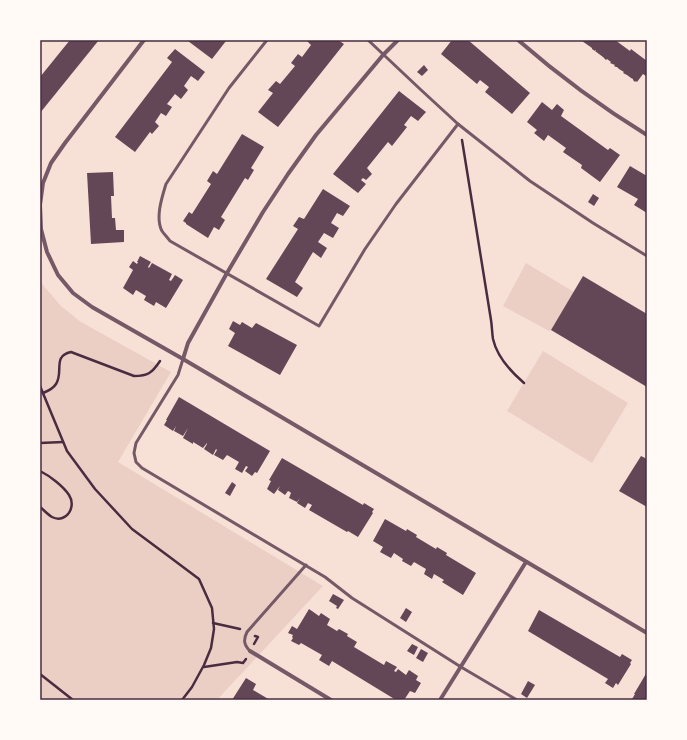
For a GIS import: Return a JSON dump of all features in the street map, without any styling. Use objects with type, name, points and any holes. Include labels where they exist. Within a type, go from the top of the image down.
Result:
[{"type":"street","points":[[144,40],[69,137],[51,163],[44,183],[40,205],[41,229],[47,252],[58,275],[73,293],[92,307],[183,359],[647,633]]},
{"type":"street","points":[[183,359],[188,343],[263,212],[316,135],[383,55],[398,40]]},
{"type":"street","points":[[518,40],[532,53],[583,92],[647,136]]},
{"type":"street","points":[[440,700],[526,562]]},
{"type":"street","points":[[250,651],[331,700]]},
{"type":"lane","points":[[267,40],[229,88],[166,184],[161,202],[159,219],[162,231],[170,240],[319,326],[365,249],[396,204],[458,124]]},
{"type":"lane","points":[[368,40],[458,124],[530,181],[593,223],[647,256]]},
{"type":"lane","points":[[183,359],[178,375],[136,443],[134,452],[136,462],[142,468],[326,577],[352,598],[461,667],[517,700]]},
{"type":"lane","points":[[250,651],[245,646],[244,640],[247,632],[306,566]]},
{"type":"path","points":[[458,124],[462,139],[493,339],[505,364],[524,383]]},
{"type":"path","points":[[43,393],[51,389],[57,383],[61,357],[66,353],[71,352],[134,376],[149,374],[155,369],[160,361]]},
{"type":"path","points":[[40,386],[67,451],[95,489],[132,529],[200,579],[212,608],[214,629],[211,648],[204,665],[192,688],[182,700]]},
{"type":"path","points":[[40,443],[63,442]]},
{"type":"path","points":[[40,471],[55,481],[70,496],[72,505],[70,513],[58,519],[52,517],[40,507]]},
{"type":"path","points":[[40,674],[73,700]]},
{"type":"shaded area","points":[[526,263],[574,292],[549,331],[503,306]]},
{"type":"shaded area","points":[[40,279],[43,285],[61,306],[81,322],[171,372],[118,462],[323,586],[217,700],[40,700]]},
{"type":"shaded area","points":[[543,351],[628,403],[592,463],[507,411]]},
{"type":"building","points":[[70,40],[99,40],[40,113],[40,77]]},
{"type":"building","points":[[338,40],[344,44],[278,127],[258,112],[273,93],[268,90],[276,81],[280,84],[295,66],[291,63],[298,54],[302,57],[311,45],[307,41]]},
{"type":"building","points":[[452,40],[468,40],[530,93],[512,114],[485,92],[489,87],[480,80],[477,84],[441,54]]},
{"type":"building","points":[[615,40],[630,51],[631,49],[647,61],[646,76],[643,74],[637,82],[635,82],[623,73],[624,72],[614,66],[615,65],[610,63],[611,62],[607,59],[606,60],[582,41]]},
{"type":"building","points":[[188,41],[226,41],[212,59]]},
{"type":"building","points":[[175,49],[205,72],[198,81],[191,76],[184,86],[188,90],[181,99],[175,94],[167,104],[172,107],[166,116],[161,113],[155,122],[159,126],[152,134],[150,132],[135,152],[115,137],[172,62],[167,58]]},
{"type":"building","points":[[424,65],[428,70],[422,76],[417,72]]},
{"type":"building","points":[[399,91],[426,112],[418,121],[411,116],[404,125],[407,127],[392,146],[388,142],[367,168],[372,174],[366,180],[363,178],[361,180],[366,184],[358,193],[333,174]]},
{"type":"building","points":[[542,102],[552,110],[557,104],[564,110],[561,116],[608,150],[610,148],[620,155],[600,182],[581,168],[582,165],[563,152],[566,148],[548,135],[544,141],[534,133],[537,130],[527,122]]},
{"type":"building","points":[[242,134],[264,147],[251,168],[254,170],[248,180],[245,178],[221,217],[225,220],[219,230],[214,227],[208,238],[183,221],[189,212],[192,214],[211,184],[207,181],[213,171],[217,174]]},
{"type":"building","points":[[630,166],[647,176],[647,213],[634,205],[638,199],[617,187]]},
{"type":"building","points":[[113,172],[114,196],[111,196],[112,218],[115,218],[116,230],[124,230],[124,242],[91,244],[87,173]]},
{"type":"building","points":[[323,189],[350,206],[343,216],[337,213],[331,223],[339,228],[333,238],[324,233],[318,242],[327,248],[321,258],[313,252],[295,282],[303,288],[297,297],[266,279],[298,229],[293,226],[299,217],[304,219]]},
{"type":"building","points":[[593,194],[599,198],[594,206],[588,202]]},
{"type":"building","points":[[140,256],[151,262],[148,267],[149,268],[152,263],[172,274],[169,280],[171,281],[175,275],[183,280],[166,308],[156,302],[154,306],[144,300],[146,296],[136,290],[133,295],[123,288],[133,270],[129,267],[133,261],[137,264]]},
{"type":"building","points":[[583,276],[647,314],[647,387],[551,330]]},
{"type":"building","points":[[233,321],[240,325],[242,322],[252,328],[256,323],[297,345],[280,375],[228,346],[235,333],[229,329]]},
{"type":"building","points":[[179,397],[270,451],[257,473],[255,472],[252,476],[245,471],[248,467],[246,466],[242,473],[235,469],[239,462],[227,455],[223,460],[214,455],[217,450],[216,449],[213,455],[204,449],[207,443],[203,448],[183,438],[188,428],[183,436],[174,431],[176,426],[173,431],[164,425]]},
{"type":"building","points":[[641,456],[647,459],[647,507],[619,491]]},
{"type":"building","points":[[282,458],[363,505],[364,503],[374,509],[358,537],[309,510],[312,505],[308,503],[305,508],[297,503],[300,498],[297,502],[289,498],[291,493],[288,491],[285,495],[278,490],[280,486],[274,494],[267,489],[271,481],[269,480]]},
{"type":"building","points":[[232,482],[236,485],[230,496],[225,493]]},
{"type":"building","points":[[385,519],[406,531],[407,529],[417,535],[416,537],[436,549],[437,547],[447,553],[446,555],[476,573],[463,595],[442,582],[444,580],[434,574],[432,579],[424,574],[426,569],[414,562],[411,566],[402,561],[403,559],[394,553],[391,558],[380,552],[383,547],[373,541]]},
{"type":"building","points":[[333,594],[344,600],[338,609],[336,608],[337,606],[329,601]]},
{"type":"building","points":[[406,608],[412,612],[406,622],[400,618]]},
{"type":"building","points":[[309,609],[319,616],[321,613],[330,619],[327,625],[337,631],[339,629],[348,634],[347,636],[357,642],[354,647],[384,665],[386,661],[397,667],[394,671],[396,672],[398,669],[406,675],[409,670],[418,676],[416,680],[421,683],[415,693],[410,691],[404,700],[396,700],[332,661],[329,666],[319,660],[322,655],[301,643],[299,645],[291,641],[293,635],[288,633],[292,626],[297,629]]},
{"type":"building","points":[[539,610],[620,657],[622,654],[632,660],[618,685],[616,683],[613,688],[605,683],[608,679],[528,631]]},
{"type":"building","points":[[412,644],[418,647],[414,655],[407,651]]},
{"type":"building","points":[[421,649],[428,653],[423,662],[416,658]]},
{"type":"building","points":[[647,672],[647,700],[632,699],[634,694]]},
{"type":"building","points":[[246,678],[256,684],[253,690],[270,700],[232,700]]},
{"type":"building","points":[[528,681],[535,685],[527,698],[521,694]]}]
